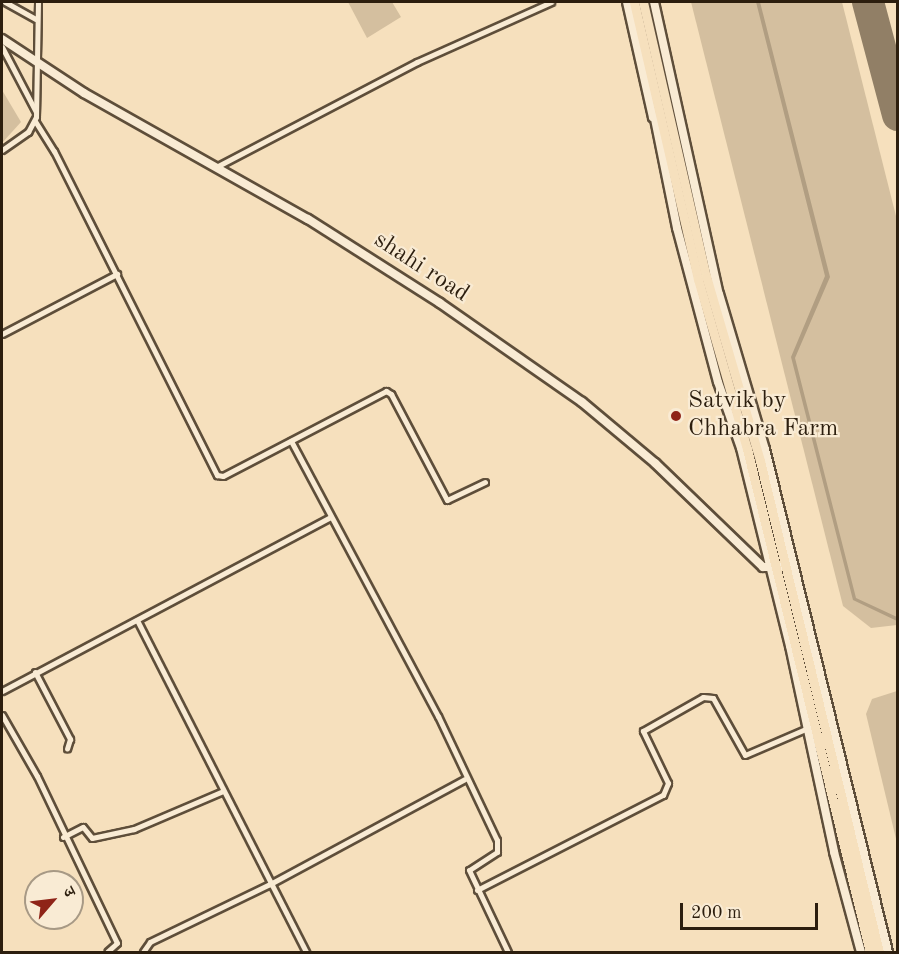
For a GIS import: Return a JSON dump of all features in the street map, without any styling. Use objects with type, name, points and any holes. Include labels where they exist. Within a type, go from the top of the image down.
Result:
[{"type":"highway","points":[[634,2],[658,119],[708,320],[747,449],[870,952]]},
{"type":"highway","points":[[644,2],[709,287],[756,446],[777,568],[879,952]]},
{"type":"street","points":[[5,2],[36,19]]},
{"type":"street","points":[[2,150],[25,135],[35,121],[37,113],[36,19],[38,2]]},
{"type":"street","points":[[218,166],[417,62],[551,2]]},
{"type":"street","points":[[627,2],[658,119]]},
{"type":"street","points":[[654,2],[719,294],[766,455],[888,952]]},
{"type":"street","name":"shahi road","points":[[2,39],[87,95],[218,166],[345,241],[560,385],[625,437],[751,557],[777,568]]},
{"type":"street","points":[[2,47],[37,113]]},
{"type":"street","points":[[35,121],[117,274],[217,475],[223,476],[388,392],[447,500],[485,482]]},
{"type":"street","points":[[2,333],[117,274]]},
{"type":"street","points":[[291,441],[438,716],[465,779],[499,845],[495,854],[470,867],[477,890],[508,952]]},
{"type":"street","points":[[2,691],[331,517]]},
{"type":"street","points":[[777,568],[808,728],[861,952]]},
{"type":"street","points":[[136,620],[306,952]]},
{"type":"street","points":[[35,672],[70,739],[68,749]]},
{"type":"street","points":[[477,890],[663,795],[668,783],[644,731],[703,697],[713,698],[745,755],[808,728]]},
{"type":"street","points":[[2,715],[36,776],[63,837],[117,944],[107,952]]},
{"type":"street","points":[[143,952],[144,946],[150,942],[270,884],[465,779]]},
{"type":"street","points":[[63,837],[83,827],[92,838],[134,829],[223,790]]},
{"type":"shaded area","points":[[348,2],[392,2],[401,17],[367,38]]},
{"type":"shaded area","points":[[691,2],[842,2],[897,220],[897,625],[871,628],[843,606]]},
{"type":"shaded area","points":[[756,2],[760,2],[830,277],[795,358],[856,598],[897,617],[897,621],[853,600],[791,357],[825,276]]},
{"type":"shaded area","points":[[2,90],[21,122],[2,143]]},
{"type":"shaded area","points":[[898,691],[897,843],[866,714],[872,699]]},
{"type":"taxiway","points":[[896,110],[898,96]]},
{"type":"runway","points":[[868,2],[898,115]]},
{"type":"tunnel","points":[[660,56],[714,288]]},
{"type":"tunnel","points":[[677,211],[684,241]]},
{"type":"tunnel","points":[[717,365],[728,400]]},
{"type":"tunnel","points":[[827,795],[866,952]]},
{"type":"place","name":"Satvik by Chhabra Farm","points":[[676,416]]}]
